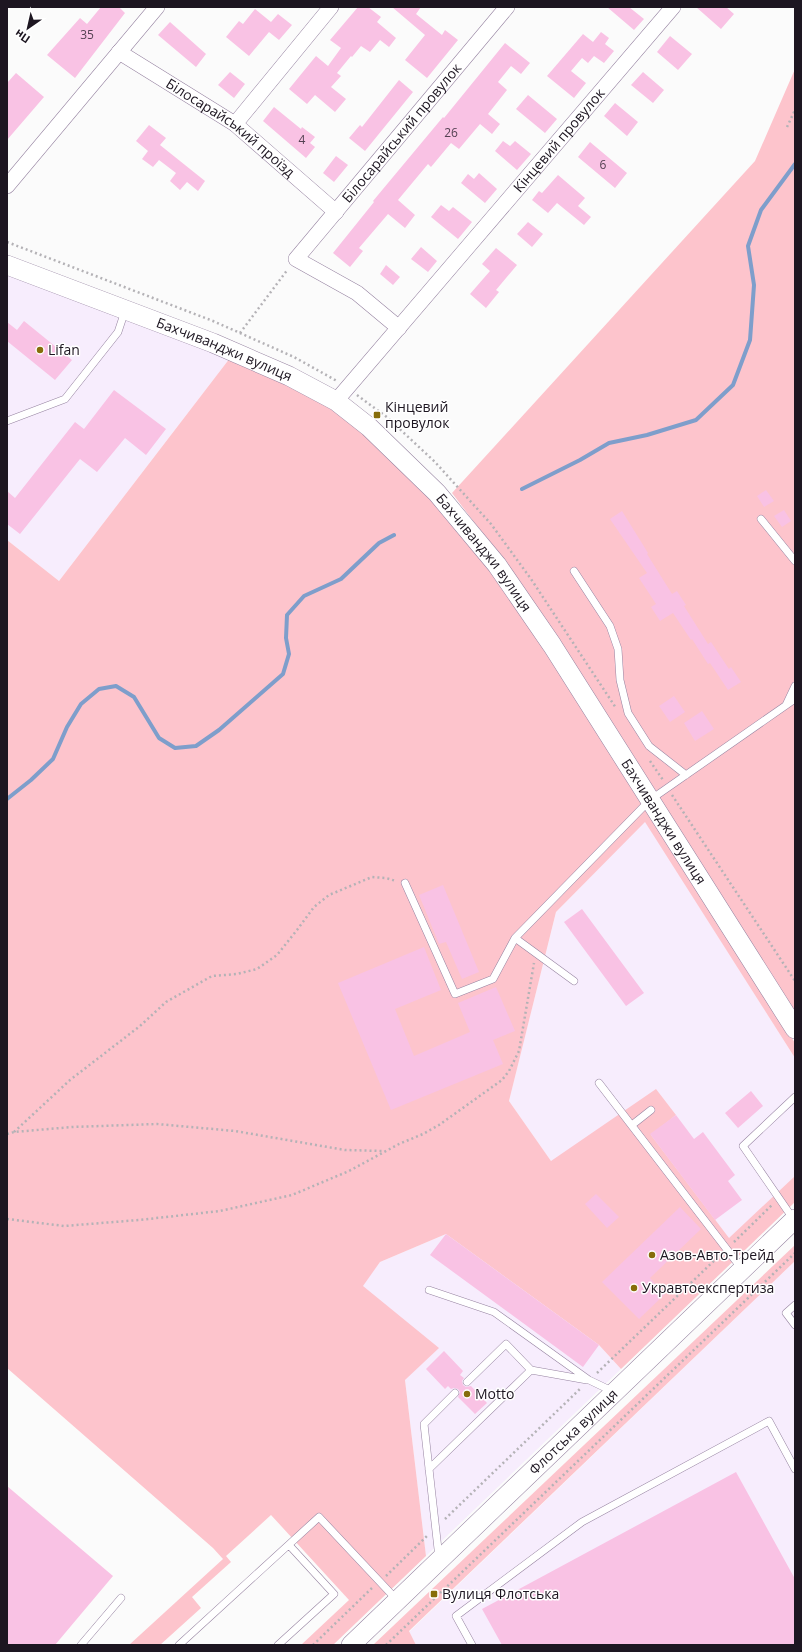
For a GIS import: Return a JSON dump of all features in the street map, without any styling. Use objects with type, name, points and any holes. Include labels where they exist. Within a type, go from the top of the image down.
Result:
[{"type":"street","points":[[7,186],[157,7]]},
{"type":"street","points":[[235,124],[331,7]]},
{"type":"street","name":"Білосарайський провулок","points":[[296,259],[507,7]]},
{"type":"street","name":"Кінцевий провулок","points":[[342,395],[673,7]]},
{"type":"street","name":"Білосарайський проїзд","points":[[119,52],[235,124],[336,212]]},
{"type":"street","points":[[296,259],[358,293],[399,328]]},
{"type":"street","name":"Бахчиванджи вулиця","points":[[7,265],[126,309],[213,343],[282,373],[342,395],[369,426],[437,493],[497,565],[552,644],[795,1028]]},
{"type":"street","name":"Флотська вулиця","points":[[356,1643],[397,1600],[794,1220]]},
{"type":"lane","points":[[7,422],[65,399],[118,332],[126,309]]},
{"type":"lane","points":[[761,519],[795,561]]},
{"type":"lane","points":[[574,571],[610,626],[618,648],[620,680],[628,713],[649,746],[686,775]]},
{"type":"lane","points":[[786,705],[795,686]]},
{"type":"lane","points":[[405,883],[455,994],[494,978],[515,938],[650,800],[795,699]]},
{"type":"lane","points":[[515,938],[574,981]]},
{"type":"lane","points":[[599,1082],[742,1270]]},
{"type":"lane","points":[[794,1220],[744,1146],[795,1097]]},
{"type":"lane","points":[[632,1125],[651,1110]]},
{"type":"lane","points":[[429,1290],[494,1312],[589,1380],[614,1392]]},
{"type":"lane","points":[[795,1305],[786,1313],[795,1325]]},
{"type":"lane","points":[[467,1382],[506,1344],[531,1370],[589,1380]]},
{"type":"lane","points":[[429,1469],[531,1370]]},
{"type":"lane","points":[[439,1560],[424,1424],[455,1393]]},
{"type":"lane","points":[[472,1645],[456,1616],[589,1518],[769,1421],[795,1469]]},
{"type":"lane","points":[[179,1645],[319,1517],[397,1600]]},
{"type":"lane","points":[[278,1645],[334,1594],[289,1545]]},
{"type":"lane","points":[[81,1645],[121,1598]]},
{"type":"path","points":[[787,127],[795,110]]},
{"type":"path","points":[[7,242],[213,321],[294,357],[322,372],[342,395]]},
{"type":"path","points":[[240,333],[296,259]]},
{"type":"path","points":[[668,788],[795,981]]},
{"type":"path","points":[[14,1132],[70,1080],[140,1026],[166,1002],[212,976],[237,974],[257,969],[277,955],[314,907],[329,895],[372,877],[386,878],[405,883]]},
{"type":"path","points":[[7,1220],[64,1226],[220,1212],[292,1195],[386,1152],[439,1125],[502,1080],[509,1071],[518,1051],[535,952]]},
{"type":"path","points":[[7,1134],[14,1132],[72,1127],[157,1124],[235,1131],[345,1150],[386,1152]]},
{"type":"path","points":[[386,1645],[795,1253]]},
{"type":"path","points":[[313,1645],[380,1582]]},
{"type":"shaded area","points":[[795,69],[795,1015],[502,559],[452,493],[755,161]]},
{"type":"shaded area","points":[[7,268],[230,358],[59,581],[7,540]]},
{"type":"shaded area","points":[[230,358],[286,383],[331,407],[364,432],[431,498],[491,570],[547,650],[795,1043],[795,1058],[645,822],[556,912],[509,1101],[551,1161],[656,1089],[676,1115],[651,1135],[729,1238],[795,1176],[795,1202],[621,1369],[599,1345],[446,1234],[380,1262],[363,1286],[439,1348],[405,1380],[426,1556],[333,1645],[301,1645],[349,1600],[271,1515],[226,1556],[231,1562],[192,1597],[201,1608],[160,1645],[129,1645],[223,1559],[213,1548],[7,1368],[7,540],[59,581]]},
{"type":"shaded area","points":[[645,821],[795,1058],[795,1176],[729,1239],[551,1161],[509,1101],[556,912]]},
{"type":"shaded area","points":[[446,1234],[599,1345],[621,1369],[426,1556],[405,1380],[362,1286],[380,1262]]},
{"type":"shaded area","points":[[795,1245],[795,1261],[409,1631],[416,1645],[373,1645]]},
{"type":"shaded area","points":[[795,1261],[795,1645],[416,1645],[409,1632]]},
{"type":"building","points":[[101,7],[119,7],[125,13],[75,78],[47,55],[80,18],[87,24]]},
{"type":"building","points":[[358,7],[368,7],[381,17],[377,22],[396,38],[389,47],[380,40],[370,52],[361,46],[352,57],[351,56],[337,73],[341,76],[331,87],[346,99],[335,112],[315,95],[307,104],[289,89],[316,56],[328,66],[341,48],[330,40]]},
{"type":"building","points":[[392,7],[421,7],[416,14],[442,35],[445,30],[458,40],[427,78],[405,60],[425,35]]},
{"type":"building","points":[[607,7],[629,7],[644,19],[634,30]]},
{"type":"building","points":[[696,7],[726,7],[734,14],[721,29]]},
{"type":"building","points":[[255,9],[271,22],[278,14],[292,25],[279,40],[269,32],[249,56],[226,37],[239,21],[243,24]]},
{"type":"building","points":[[170,22],[206,54],[196,67],[158,35]]},
{"type":"building","points":[[601,32],[609,38],[605,44],[614,51],[604,63],[594,56],[588,63],[582,58],[571,71],[586,83],[574,98],[547,76],[583,34],[593,42]]},
{"type":"building","points":[[670,36],[692,54],[678,70],[657,52]]},
{"type":"building","points":[[505,43],[530,63],[521,74],[511,66],[498,82],[507,90],[488,114],[500,124],[492,134],[480,124],[459,149],[451,143],[431,167],[428,164],[398,200],[415,215],[405,228],[388,214],[359,248],[363,251],[350,267],[333,253],[374,202],[373,201],[443,117],[444,118]]},
{"type":"building","points":[[230,72],[245,84],[234,98],[218,85]]},
{"type":"building","points":[[643,72],[664,90],[653,103],[631,85]]},
{"type":"building","points":[[16,73],[44,97],[7,140],[7,83]]},
{"type":"building","points":[[399,80],[413,92],[365,151],[349,138],[360,125],[362,127]]},
{"type":"building","points":[[528,95],[557,119],[545,133],[516,109]]},
{"type":"building","points":[[615,103],[638,122],[627,136],[604,116]]},
{"type":"building","points":[[274,107],[301,129],[302,127],[315,137],[310,143],[315,147],[306,158],[263,121]]},
{"type":"building","points":[[149,125],[166,138],[160,145],[205,181],[198,191],[187,182],[180,190],[170,181],[176,173],[159,160],[153,167],[142,159],[148,151],[136,141]]},
{"type":"building","points":[[503,141],[510,146],[515,141],[531,154],[517,170],[495,151]]},
{"type":"building","points":[[590,142],[627,173],[615,188],[578,157]]},
{"type":"building","points":[[336,156],[348,165],[334,182],[323,173]]},
{"type":"building","points":[[479,173],[497,189],[485,203],[461,183],[468,174],[474,179]]},
{"type":"building","points":[[558,175],[585,198],[578,206],[591,217],[584,225],[557,203],[548,213],[532,200],[539,191],[542,193]]},
{"type":"building","points":[[441,205],[449,211],[453,207],[472,222],[458,239],[431,217]]},
{"type":"building","points":[[528,222],[543,234],[532,247],[517,234]]},
{"type":"building","points":[[421,247],[437,261],[428,272],[411,259]]},
{"type":"building","points":[[496,248],[517,265],[496,290],[499,292],[486,308],[470,294],[490,271],[482,264]]},
{"type":"building","points":[[386,265],[400,277],[393,285],[380,274]]},
{"type":"building","points":[[24,321],[72,360],[55,380],[7,341],[7,322],[17,330]]},
{"type":"building","points":[[114,390],[166,429],[146,455],[125,438],[97,472],[80,459],[20,534],[7,524],[7,491],[15,498],[75,422],[84,429]]},
{"type":"building","points":[[766,490],[774,501],[764,507],[757,496]]},
{"type":"building","points":[[784,510],[791,521],[782,527],[774,516]]},
{"type":"building","points":[[622,511],[672,594],[677,591],[686,605],[684,606],[708,644],[711,642],[729,669],[731,667],[741,682],[728,690],[673,613],[660,621],[651,607],[656,604],[639,578],[647,573],[610,519]]},
{"type":"building","points":[[674,696],[685,712],[670,722],[659,706]]},
{"type":"building","points":[[702,711],[714,729],[695,741],[684,723]]},
{"type":"building","points":[[443,885],[479,972],[462,979],[446,942],[439,944],[419,895]]},
{"type":"building","points":[[582,909],[644,993],[626,1006],[564,922]]},
{"type":"building","points":[[424,947],[441,990],[395,1009],[414,1056],[470,1032],[458,1003],[496,987],[515,1031],[493,1040],[503,1064],[391,1110],[338,983]]},
{"type":"building","points":[[751,1091],[763,1106],[738,1128],[725,1113]]},
{"type":"building","points":[[676,1115],[694,1139],[703,1132],[735,1175],[728,1181],[742,1200],[715,1220],[650,1134]]},
{"type":"building","points":[[596,1194],[619,1217],[607,1228],[585,1204]]},
{"type":"building","points":[[680,1207],[701,1229],[650,1278],[665,1294],[639,1319],[602,1282]]},
{"type":"building","points":[[446,1234],[599,1345],[583,1367],[430,1255]]},
{"type":"building","points":[[444,1351],[463,1371],[460,1375],[464,1378],[462,1381],[463,1385],[466,1387],[471,1386],[487,1403],[475,1414],[458,1397],[460,1392],[458,1389],[451,1389],[448,1386],[445,1389],[426,1369]]},
{"type":"building","points":[[736,1472],[795,1579],[795,1645],[502,1645],[482,1609]]},
{"type":"building","points":[[7,1486],[113,1576],[55,1645],[7,1645]]},
{"type":"waterway","points":[[522,489],[580,460],[609,443],[647,435],[696,420],[733,385],[750,340],[754,285],[748,246],[761,210],[795,164]]},
{"type":"waterway","points":[[7,799],[31,780],[53,759],[67,727],[81,704],[99,689],[116,686],[134,697],[159,738],[175,748],[196,746],[219,730],[283,674],[289,654],[286,638],[287,615],[304,596],[341,579],[379,543],[394,535]]},
{"type":"place","name":"Lifan","points":[[40,350]]},
{"type":"place","name":"Кінцевий провулок","points":[[377,415]]},
{"type":"place","name":"Азов-Авто-Трейд","points":[[652,1255]]},
{"type":"place","name":"Укравтоекспертиза","points":[[634,1288]]},
{"type":"place","name":"Motto","points":[[467,1394]]},
{"type":"place","name":"Вулиця Флотська","points":[[434,1594]]}]
